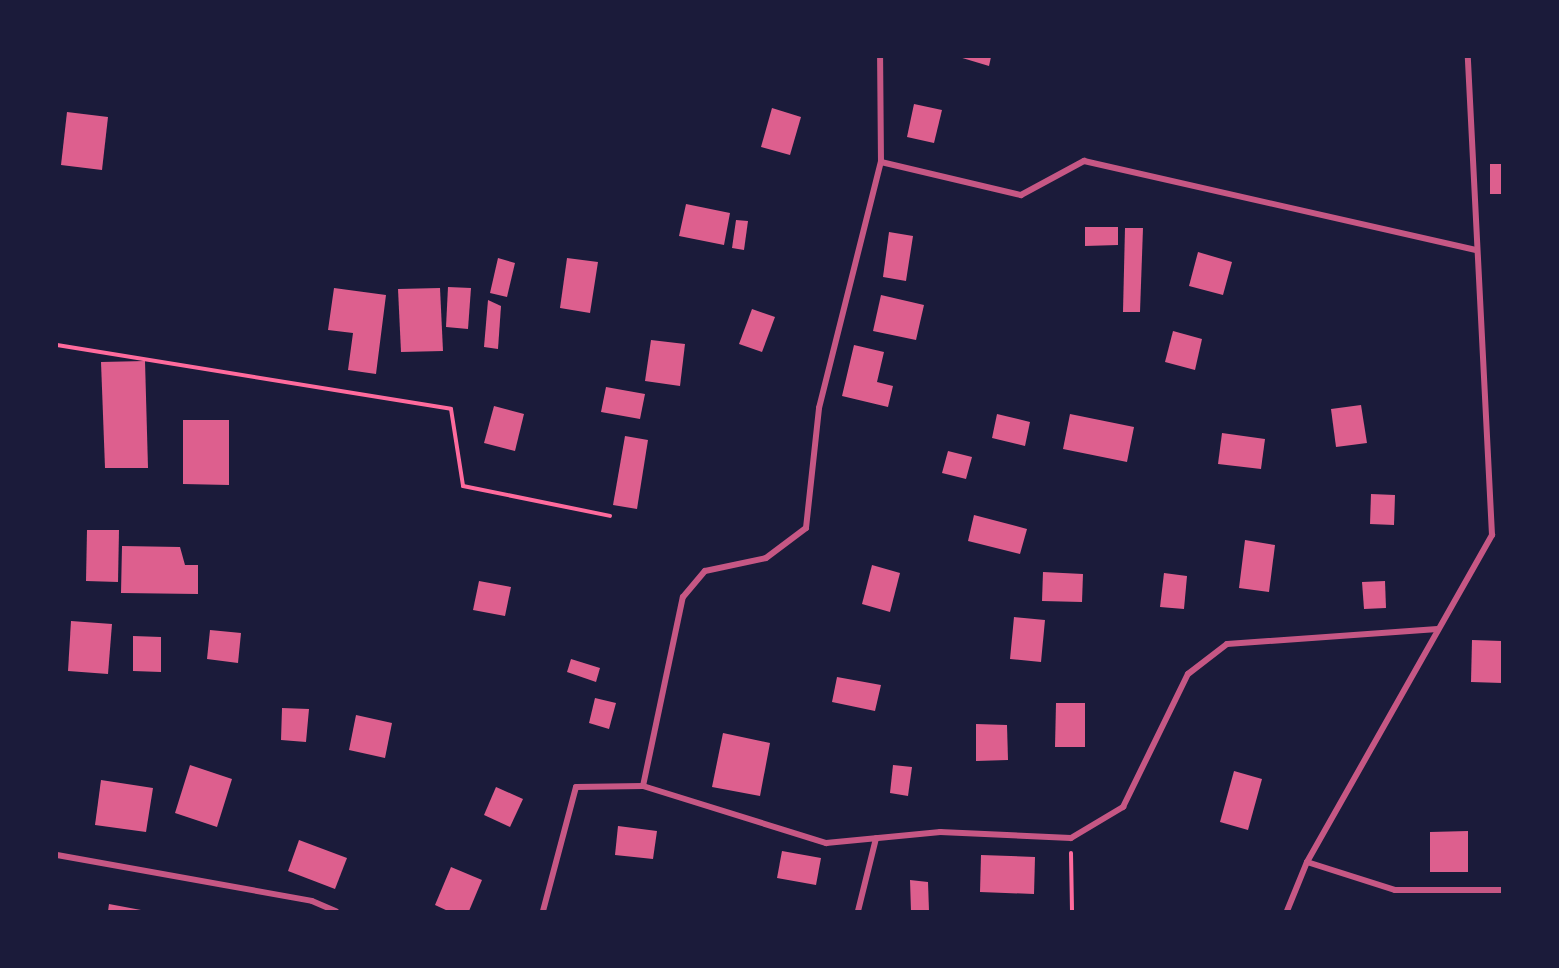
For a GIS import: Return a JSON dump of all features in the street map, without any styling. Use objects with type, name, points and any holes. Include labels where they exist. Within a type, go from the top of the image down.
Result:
[{"type":"street","points":[[643,786],[683,597],[705,571],[766,558],[806,528],[819,408],[881,162],[880,57]]},
{"type":"street","points":[[1287,911],[1307,862],[1492,535],[1468,57]]},
{"type":"street","points":[[881,162],[1021,195],[1084,161],[1477,250]]},
{"type":"street","points":[[543,911],[576,787],[643,786],[826,843],[940,832],[1071,838],[1123,807],[1188,674],[1227,644],[1437,629]]},
{"type":"street","points":[[858,911],[876,838]]},
{"type":"street","points":[[57,855],[312,901],[336,911]]},
{"type":"street","points":[[1307,862],[1395,890],[1502,891]]},
{"type":"path","points":[[57,345],[451,409],[463,486],[610,516]]},
{"type":"path","points":[[1071,838],[1072,911]]},
{"type":"building","points":[[959,57],[991,57],[989,66]]},
{"type":"building","points":[[914,104],[942,110],[934,143],[907,137]]},
{"type":"building","points":[[772,108],[801,117],[790,155],[761,147]]},
{"type":"building","points":[[67,112],[108,117],[102,170],[61,165]]},
{"type":"building","points":[[1490,164],[1502,164],[1502,194],[1490,194]]},
{"type":"building","points":[[686,204],[730,213],[724,245],[679,236]]},
{"type":"building","points":[[736,220],[748,221],[744,250],[732,248]]},
{"type":"building","points":[[1085,227],[1118,227],[1118,245],[1085,246]]},
{"type":"building","points":[[1125,228],[1143,228],[1140,312],[1123,312]]},
{"type":"building","points":[[889,232],[913,236],[906,281],[883,277]]},
{"type":"building","points":[[1198,252],[1232,262],[1223,295],[1189,286]]},
{"type":"building","points":[[498,258],[515,263],[507,297],[490,293]]},
{"type":"building","points":[[567,258],[598,262],[590,313],[560,308]]},
{"type":"building","points":[[448,287],[471,288],[468,329],[446,327]]},
{"type":"building","points":[[334,288],[386,295],[376,374],[348,370],[353,333],[328,330]]},
{"type":"building","points":[[440,288],[443,351],[401,352],[398,289]]},
{"type":"building","points":[[881,295],[924,305],[916,340],[873,331]]},
{"type":"building","points":[[488,300],[501,306],[498,349],[484,347]]},
{"type":"building","points":[[752,309],[775,317],[762,352],[739,344]]},
{"type":"building","points":[[1173,331],[1202,339],[1195,370],[1165,362]]},
{"type":"building","points":[[651,340],[685,344],[680,386],[645,381]]},
{"type":"building","points":[[854,345],[884,352],[877,382],[893,386],[888,407],[842,396]]},
{"type":"building","points":[[145,361],[148,468],[105,468],[101,362]]},
{"type":"building","points":[[606,387],[645,394],[640,419],[601,412]]},
{"type":"building","points":[[1361,405],[1367,443],[1336,447],[1331,409]]},
{"type":"building","points":[[494,406],[524,414],[515,451],[484,443]]},
{"type":"building","points":[[997,414],[1030,422],[1025,446],[992,438]]},
{"type":"building","points":[[1070,414],[1134,427],[1127,462],[1063,449]]},
{"type":"building","points":[[183,420],[229,420],[229,485],[183,484]]},
{"type":"building","points":[[1222,433],[1265,439],[1261,469],[1218,464]]},
{"type":"building","points":[[625,436],[648,440],[637,509],[613,505]]},
{"type":"building","points":[[948,451],[972,457],[966,479],[942,473]]},
{"type":"building","points":[[1371,494],[1395,495],[1394,525],[1370,524]]},
{"type":"building","points":[[974,515],[1027,529],[1020,554],[968,541]]},
{"type":"building","points":[[87,530],[119,530],[118,582],[86,581]]},
{"type":"building","points":[[1245,540],[1275,545],[1269,592],[1239,588]]},
{"type":"building","points":[[122,546],[180,547],[185,565],[198,565],[198,594],[121,593]]},
{"type":"building","points":[[872,565],[900,573],[890,612],[862,604]]},
{"type":"building","points":[[1043,572],[1083,574],[1082,602],[1042,601]]},
{"type":"building","points":[[1164,573],[1187,576],[1184,609],[1160,607]]},
{"type":"building","points":[[479,581],[511,587],[505,616],[473,610]]},
{"type":"building","points":[[1385,581],[1386,608],[1364,609],[1362,582]]},
{"type":"building","points":[[1014,617],[1045,620],[1041,662],[1010,659]]},
{"type":"building","points":[[71,621],[112,624],[108,674],[68,671]]},
{"type":"building","points":[[210,630],[241,633],[238,663],[207,659]]},
{"type":"building","points":[[133,636],[161,637],[161,672],[133,671]]},
{"type":"building","points":[[1472,640],[1502,641],[1502,683],[1471,682]]},
{"type":"building","points":[[571,659],[600,668],[596,682],[567,672]]},
{"type":"building","points":[[837,677],[881,685],[875,711],[832,702]]},
{"type":"building","points":[[595,698],[616,703],[609,729],[589,723]]},
{"type":"building","points":[[1056,703],[1085,703],[1085,747],[1055,747]]},
{"type":"building","points":[[282,708],[309,709],[306,742],[281,740]]},
{"type":"building","points":[[356,715],[392,723],[385,758],[349,750]]},
{"type":"building","points":[[976,724],[1007,725],[1008,760],[976,761]]},
{"type":"building","points":[[723,733],[770,743],[760,796],[712,787]]},
{"type":"building","points":[[190,765],[232,779],[217,827],[175,813]]},
{"type":"building","points":[[893,765],[912,767],[908,796],[890,793]]},
{"type":"building","points":[[1234,771],[1262,779],[1248,830],[1220,822]]},
{"type":"building","points":[[101,780],[153,788],[146,832],[95,825]]},
{"type":"building","points":[[496,787],[523,799],[510,827],[484,815]]},
{"type":"building","points":[[618,826],[657,831],[653,859],[615,855]]},
{"type":"building","points":[[1468,831],[1468,872],[1430,872],[1430,832]]},
{"type":"building","points":[[299,840],[347,858],[335,889],[288,871]]},
{"type":"building","points":[[782,851],[821,858],[816,885],[777,878]]},
{"type":"building","points":[[981,855],[1035,857],[1034,894],[980,892]]},
{"type":"building","points":[[451,867],[482,880],[469,911],[448,911],[435,905]]},
{"type":"building","points":[[910,880],[928,882],[929,911],[911,911]]},
{"type":"building","points":[[109,904],[141,910],[141,911],[108,911]]}]
